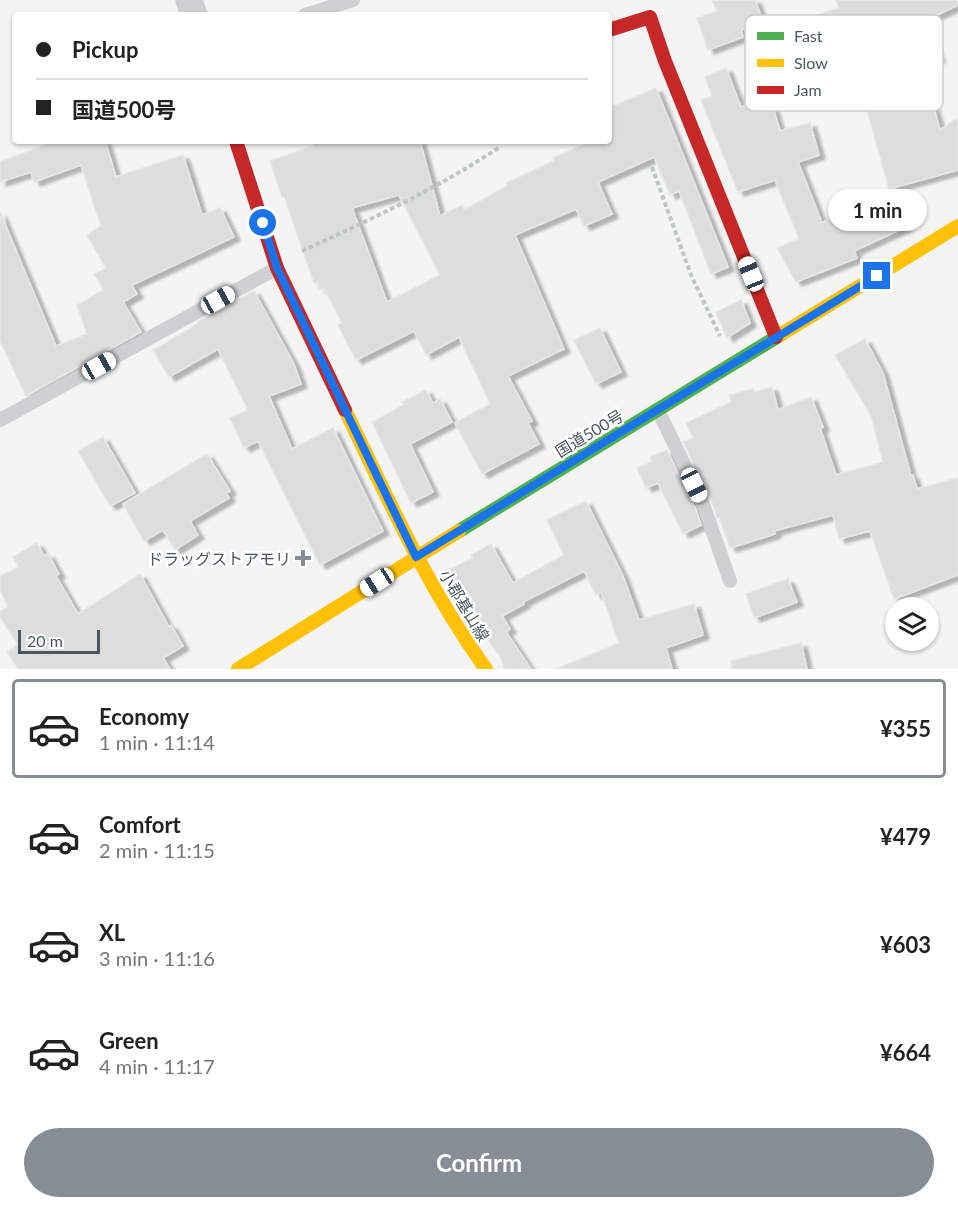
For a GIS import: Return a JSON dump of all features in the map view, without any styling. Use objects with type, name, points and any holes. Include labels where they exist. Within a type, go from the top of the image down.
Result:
[{"type":"main road","points":[[612,29],[650,16],[665,61],[776,338]]},
{"type":"main road","name":"小郡基山線","points":[[237,144],[277,266],[416,557],[468,644],[486,669]]},
{"type":"main road","name":"国道500号","points":[[238,669],[416,557],[958,226]]},
{"type":"lane","points":[[314,12],[353,0]]},
{"type":"lane","points":[[0,420],[277,266]]},
{"type":"lane","points":[[658,410],[703,504],[730,581]]},
{"type":"path","points":[[277,266],[458,174],[500,147]]},
{"type":"path","points":[[652,167],[691,275],[724,344]]},
{"type":"building","points":[[712,0],[755,0],[761,15],[745,15],[745,28],[741,30],[743,37],[708,50],[697,18],[717,11]]},
{"type":"building","points":[[836,0],[958,0],[958,5],[937,15],[818,15],[839,8]]},
{"type":"building","points":[[726,68],[741,107],[745,106],[745,111],[774,111],[780,131],[810,123],[819,155],[798,162],[822,223],[889,191],[906,227],[854,251],[857,258],[796,282],[777,248],[799,239],[775,180],[738,192],[701,100],[712,96],[705,77]]},
{"type":"building","points":[[656,88],[728,267],[711,274],[679,191],[670,195],[654,157],[598,182],[612,214],[584,226],[576,209],[515,235],[564,349],[508,376],[532,421],[528,423],[539,444],[482,474],[455,423],[490,404],[459,337],[426,355],[414,331],[356,360],[338,325],[342,323],[324,288],[320,289],[318,282],[314,283],[270,161],[313,146],[313,144],[421,144],[440,216],[462,205],[464,210],[507,186],[506,183],[554,161],[553,158],[585,144],[612,144],[612,107]],"holes":[[[399,195],[440,275],[387,302],[352,208]]]},
{"type":"building","points":[[867,111],[935,111],[940,130],[958,118],[958,170],[889,189]]},
{"type":"building","points":[[46,144],[106,144],[116,177],[183,155],[202,215],[220,208],[234,237],[132,285],[137,294],[123,302],[141,332],[26,396],[0,341],[0,212],[56,346],[87,334],[77,305],[104,290],[94,274],[106,268],[87,235],[101,226],[81,165],[34,182],[31,172],[0,182],[0,162]]},
{"type":"building","points":[[254,291],[294,364],[301,384],[269,396],[292,449],[333,428],[383,531],[320,565],[258,441],[244,448],[230,418],[248,410],[218,349],[169,377],[153,350],[198,324],[197,322]]},
{"type":"building","points":[[741,300],[750,323],[727,338],[716,312]]},
{"type":"building","points":[[600,328],[621,372],[596,384],[574,340]]},
{"type":"building","points":[[865,339],[883,373],[911,476],[913,475],[917,489],[958,478],[958,575],[899,597],[893,597],[870,531],[839,539],[833,515],[774,531],[775,534],[730,548],[719,517],[717,518],[711,500],[683,442],[693,438],[686,423],[731,402],[729,395],[772,387],[778,410],[811,397],[823,427],[820,428],[836,475],[883,462],[871,416],[835,355]]},
{"type":"building","points":[[426,390],[433,403],[440,399],[452,422],[410,444],[433,492],[411,503],[372,422],[404,405],[402,402]]},
{"type":"building","points":[[103,437],[135,493],[110,506],[78,451]]},
{"type":"building","points":[[667,450],[695,507],[701,525],[683,534],[658,483],[646,488],[637,468],[652,462],[650,457]]},
{"type":"building","points":[[207,454],[230,491],[226,493],[229,498],[190,521],[198,535],[175,550],[163,530],[144,541],[123,504]]},
{"type":"building","points":[[586,501],[623,576],[639,620],[694,604],[703,635],[666,648],[672,669],[556,669],[619,643],[601,592],[596,595],[584,571],[523,602],[524,604],[502,616],[510,629],[506,632],[531,669],[504,669],[501,658],[446,571],[473,558],[471,555],[491,544],[513,583],[564,555],[547,520]]},
{"type":"building","points":[[37,543],[44,556],[48,554],[59,574],[56,576],[78,614],[140,574],[169,627],[171,625],[183,646],[163,658],[170,669],[18,669],[7,652],[18,645],[0,617],[0,612],[8,607],[0,590],[0,576],[19,567],[13,557]]},
{"type":"building","points":[[788,579],[797,602],[754,618],[746,594]]},
{"type":"building","points":[[801,643],[807,669],[732,669],[731,661]]},
{"type":"traffic: fast","points":[[459,531],[780,335]]},
{"type":"traffic: slow","points":[[780,335],[958,226]]},
{"type":"traffic: slow","points":[[345,410],[427,575],[465,639],[486,669]]},
{"type":"traffic: slow","points":[[238,669],[459,531]]},
{"type":"traffic: jam","points":[[612,29],[650,17],[665,61],[776,337]]},
{"type":"traffic: jam","points":[[237,144],[277,268],[345,410]]},
{"type":"place","name":"ドラッグストアモリ","points":[[303,558]]},
{"type":"route","points":[[263,223],[277,268],[416,557],[877,276]]}]
